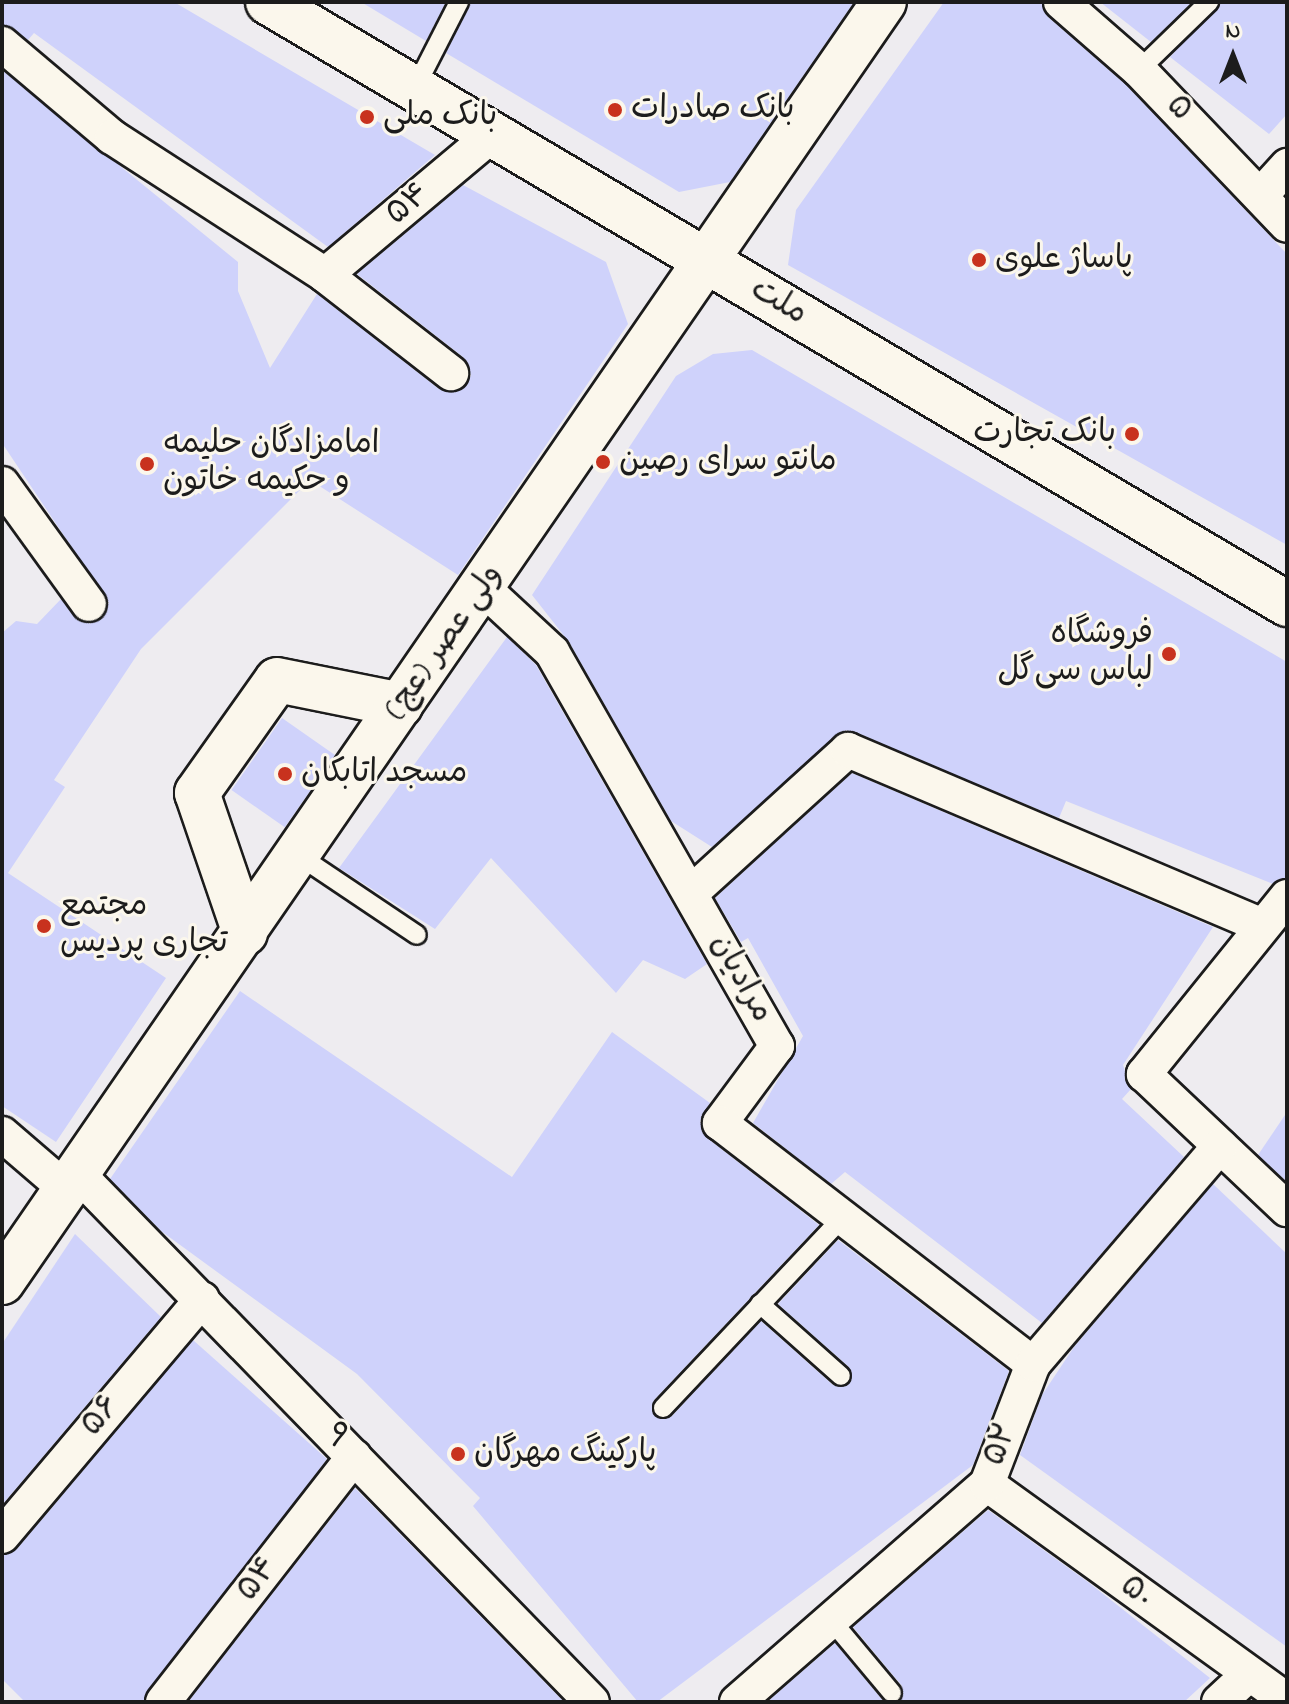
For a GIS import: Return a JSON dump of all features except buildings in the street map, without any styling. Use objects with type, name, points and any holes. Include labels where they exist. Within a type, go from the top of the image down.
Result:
[{"type":"main road","name":"ملت","points":[[268,2],[1287,604]]},
{"type":"main road","name":"ولی عصر (عج)","points":[[2,1282],[708,262],[884,2]]},
{"type":"main road","points":[[245,933],[197,793],[277,680],[401,705]]},
{"type":"street","name":"۵","points":[[1061,2],[1139,70],[1262,194],[1287,225]]},
{"type":"street","points":[[2,44],[112,137],[325,275],[451,373]]},
{"type":"street","name":"۵۴","points":[[325,275],[493,134]]},
{"type":"street","points":[[1262,194],[1287,166]]},
{"type":"street","points":[[5,492],[89,604]]},
{"type":"street","name":"مرادیان","points":[[483,588],[552,652],[692,892],[777,1046],[720,1123],[1033,1364]]},
{"type":"street","points":[[692,892],[848,750],[1262,926]]},
{"type":"street","points":[[1287,897],[1144,1074],[1287,1209]]},
{"type":"street","name":"۹","points":[[2,1134],[71,1181],[202,1299],[592,1702]]},
{"type":"street","name":"۵۲","points":[[737,1702],[987,1484],[1033,1364],[1220,1146]]},
{"type":"street","name":"۵۶","points":[[2,1536],[202,1299]]},
{"type":"street","name":"۵۴","points":[[163,1702],[354,1457]]},
{"type":"street","name":"۵۰","points":[[987,1484],[1248,1675],[1287,1700]]},
{"type":"street","points":[[1219,1702],[1248,1675]]},
{"type":"lane","points":[[414,89],[459,2]]},
{"type":"lane","points":[[1139,70],[1209,2]]},
{"type":"lane","points":[[298,855],[417,935]]},
{"type":"lane","points":[[663,1408],[842,1218]]},
{"type":"lane","points":[[760,1304],[841,1376]]},
{"type":"lane","points":[[831,1620],[892,1693]]},
{"type":"place","name":"بانک صادرات","points":[[615,110]]},
{"type":"place","name":"بانک ملی","points":[[367,117]]},
{"type":"place","name":"پاساژ علوی","points":[[979,260]]},
{"type":"place","name":"بانک تجارت","points":[[1132,434]]},
{"type":"place","name":"مانتو سرای رصین","points":[[603,462]]},
{"type":"place","name":"امامزادگان حلیمه و حکیمه خاتون","points":[[147,464]]},
{"type":"place","name":"فروشگاه لباس سی‌گل","points":[[1169,654]]},
{"type":"place","name":"مسجد اتابکان","points":[[285,774]]},
{"type":"place","name":"مجتمع تجاری پردیس","points":[[44,926]]},
{"type":"place","name":"پارکینگ مهرگان","points":[[458,1454]]}]
